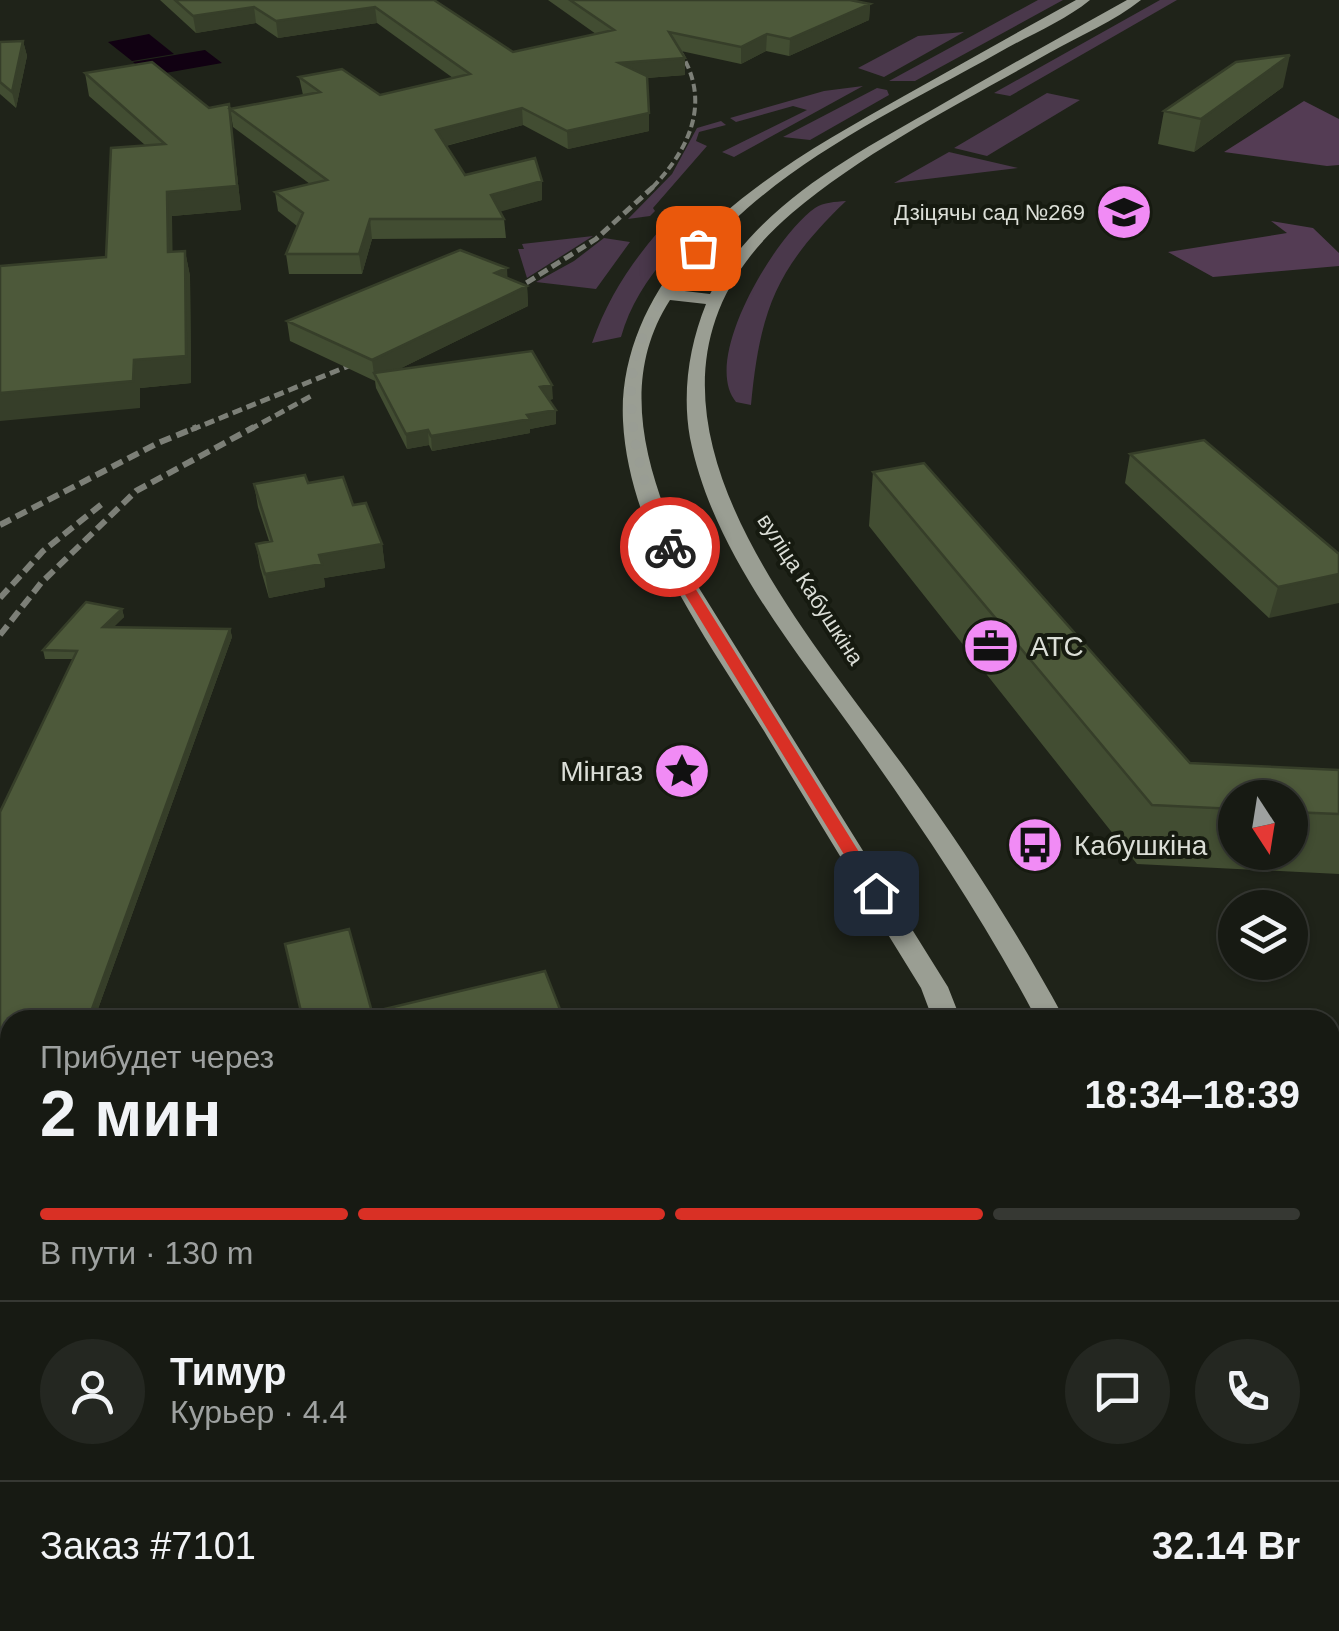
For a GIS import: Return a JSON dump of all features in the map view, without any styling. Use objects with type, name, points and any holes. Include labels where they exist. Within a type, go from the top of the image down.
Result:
[{"type":"main road","points":[[943,1010],[934,987],[688,588],[644,480],[632,414],[638,349],[664,294],[715,230],[770,181],[818,149],[1084,0]]},
{"type":"main road","name":"вуліца Кабушкіна","points":[[1047,1010],[980,892],[812,655],[734,530],[705,460],[697,421],[698,376],[716,300],[744,252],[818,186],[885,142],[1135,0]]},
{"type":"main road","points":[[664,294],[716,300]]},
{"type":"shaded area","points":[[1038,0],[1063,0],[915,81],[889,81]]},
{"type":"shaded area","points":[[1160,0],[1177,0],[1010,96],[994,93]]},
{"type":"shaded area","points":[[964,32],[884,77],[858,68],[918,36]]},
{"type":"shaded area","points":[[149,34],[174,54],[132,61],[108,42]]},
{"type":"shaded area","points":[[205,50],[222,63],[148,76],[133,62]]},
{"type":"shaded area","points":[[863,86],[734,157],[722,152],[807,110],[793,106],[736,122],[730,118],[824,91]]},
{"type":"shaded area","points":[[877,88],[887,90],[889,95],[810,140],[783,137]]},
{"type":"shaded area","points":[[1047,93],[1080,100],[987,156],[954,148]]},
{"type":"shaded area","points":[[1304,101],[1339,119],[1339,165],[1224,152]]},
{"type":"shaded area","points":[[721,121],[726,125],[699,132],[696,141],[707,146],[653,208],[655,211],[650,216],[628,219],[672,174],[697,128]]},
{"type":"shaded area","points":[[949,152],[1018,168],[894,183]]},
{"type":"shaded area","points":[[846,201],[788,270],[767,316],[751,405],[736,402],[727,382],[728,357],[747,299],[799,222],[818,206]]},
{"type":"shaded area","points":[[713,208],[646,283],[621,337],[592,343],[608,305],[639,255],[679,209]]},
{"type":"shaded area","points":[[1271,221],[1313,228],[1339,253],[1339,266],[1213,277],[1168,252],[1287,233]]},
{"type":"shaded area","points":[[593,236],[527,278],[518,249],[524,249],[522,244]]},
{"type":"shaded area","points":[[604,238],[630,242],[596,289],[536,282],[574,261]]},
{"type":"building","points":[[175,0],[434,0],[513,52],[614,30],[570,0],[850,0],[870,4],[790,39],[767,34],[741,47],[669,32],[685,58],[619,63],[647,76],[649,113],[567,131],[522,108],[436,130],[465,175],[535,158],[542,181],[491,195],[504,219],[370,219],[359,254],[286,254],[303,213],[275,192],[327,180],[230,109],[320,92],[299,77],[342,69],[380,95],[470,74],[375,7],[276,21],[254,7],[193,16]]},
{"type":"building","points":[[23,41],[12,92],[0,82],[0,42]]},
{"type":"building","points":[[1290,55],[1201,119],[1164,111],[1236,62]]},
{"type":"building","points":[[152,62],[209,108],[229,104],[237,186],[167,192],[168,252],[185,251],[186,356],[134,360],[133,381],[0,393],[0,266],[106,257],[111,148],[165,144],[85,73]]},
{"type":"building","points":[[460,250],[507,268],[495,273],[527,286],[372,360],[287,321]]},
{"type":"building","points":[[532,351],[552,385],[540,387],[556,410],[527,415],[530,419],[431,436],[428,430],[406,434],[374,373]]},
{"type":"building","points":[[1204,440],[1339,554],[1339,574],[1278,587],[1130,454]]},
{"type":"building","points":[[924,463],[1190,763],[1339,770],[1339,814],[1308,813],[1308,780],[1218,780],[1218,808],[1152,805],[873,472]]},
{"type":"building","points":[[305,475],[308,483],[343,477],[353,505],[366,503],[382,544],[319,555],[322,564],[265,574],[256,544],[272,541],[254,484]]},
{"type":"building","points":[[86,602],[122,609],[103,627],[230,629],[92,1010],[0,1010],[0,812],[77,651],[43,650]]},
{"type":"building","points":[[349,929],[371,1010],[301,1010],[285,944]]},
{"type":"building","points":[[545,971],[560,1010],[380,1010]]},
{"type":"railway","points":[[629,0],[674,43],[688,66],[694,89],[694,113],[687,137],[673,163],[652,188]]},
{"type":"railway","points":[[501,299],[596,239],[652,188]]},
{"type":"railway","points":[[191,430],[373,356]]},
{"type":"railway","points":[[249,430],[313,395]]},
{"type":"railway","points":[[0,525],[158,443],[197,427]]},
{"type":"railway","points":[[0,635],[41,583],[136,491],[254,427]]},
{"type":"railway","points":[[0,598],[43,551],[102,504]]},
{"type":"way so far","points":[[670,547],[644,480],[636,442],[632,414],[635,374],[638,349],[664,294],[698,248]]},
{"type":"place","name":"Дзіцячы сад №269","points":[[1124,212]]},
{"type":"place","name":"АТС","points":[[991,646]]},
{"type":"place","name":"Мінгаз","points":[[682,771]]},
{"type":"place","name":"Кабушкіна","points":[[1035,845]]},
{"type":"route","points":[[670,547],[688,588],[876,893]]}]
